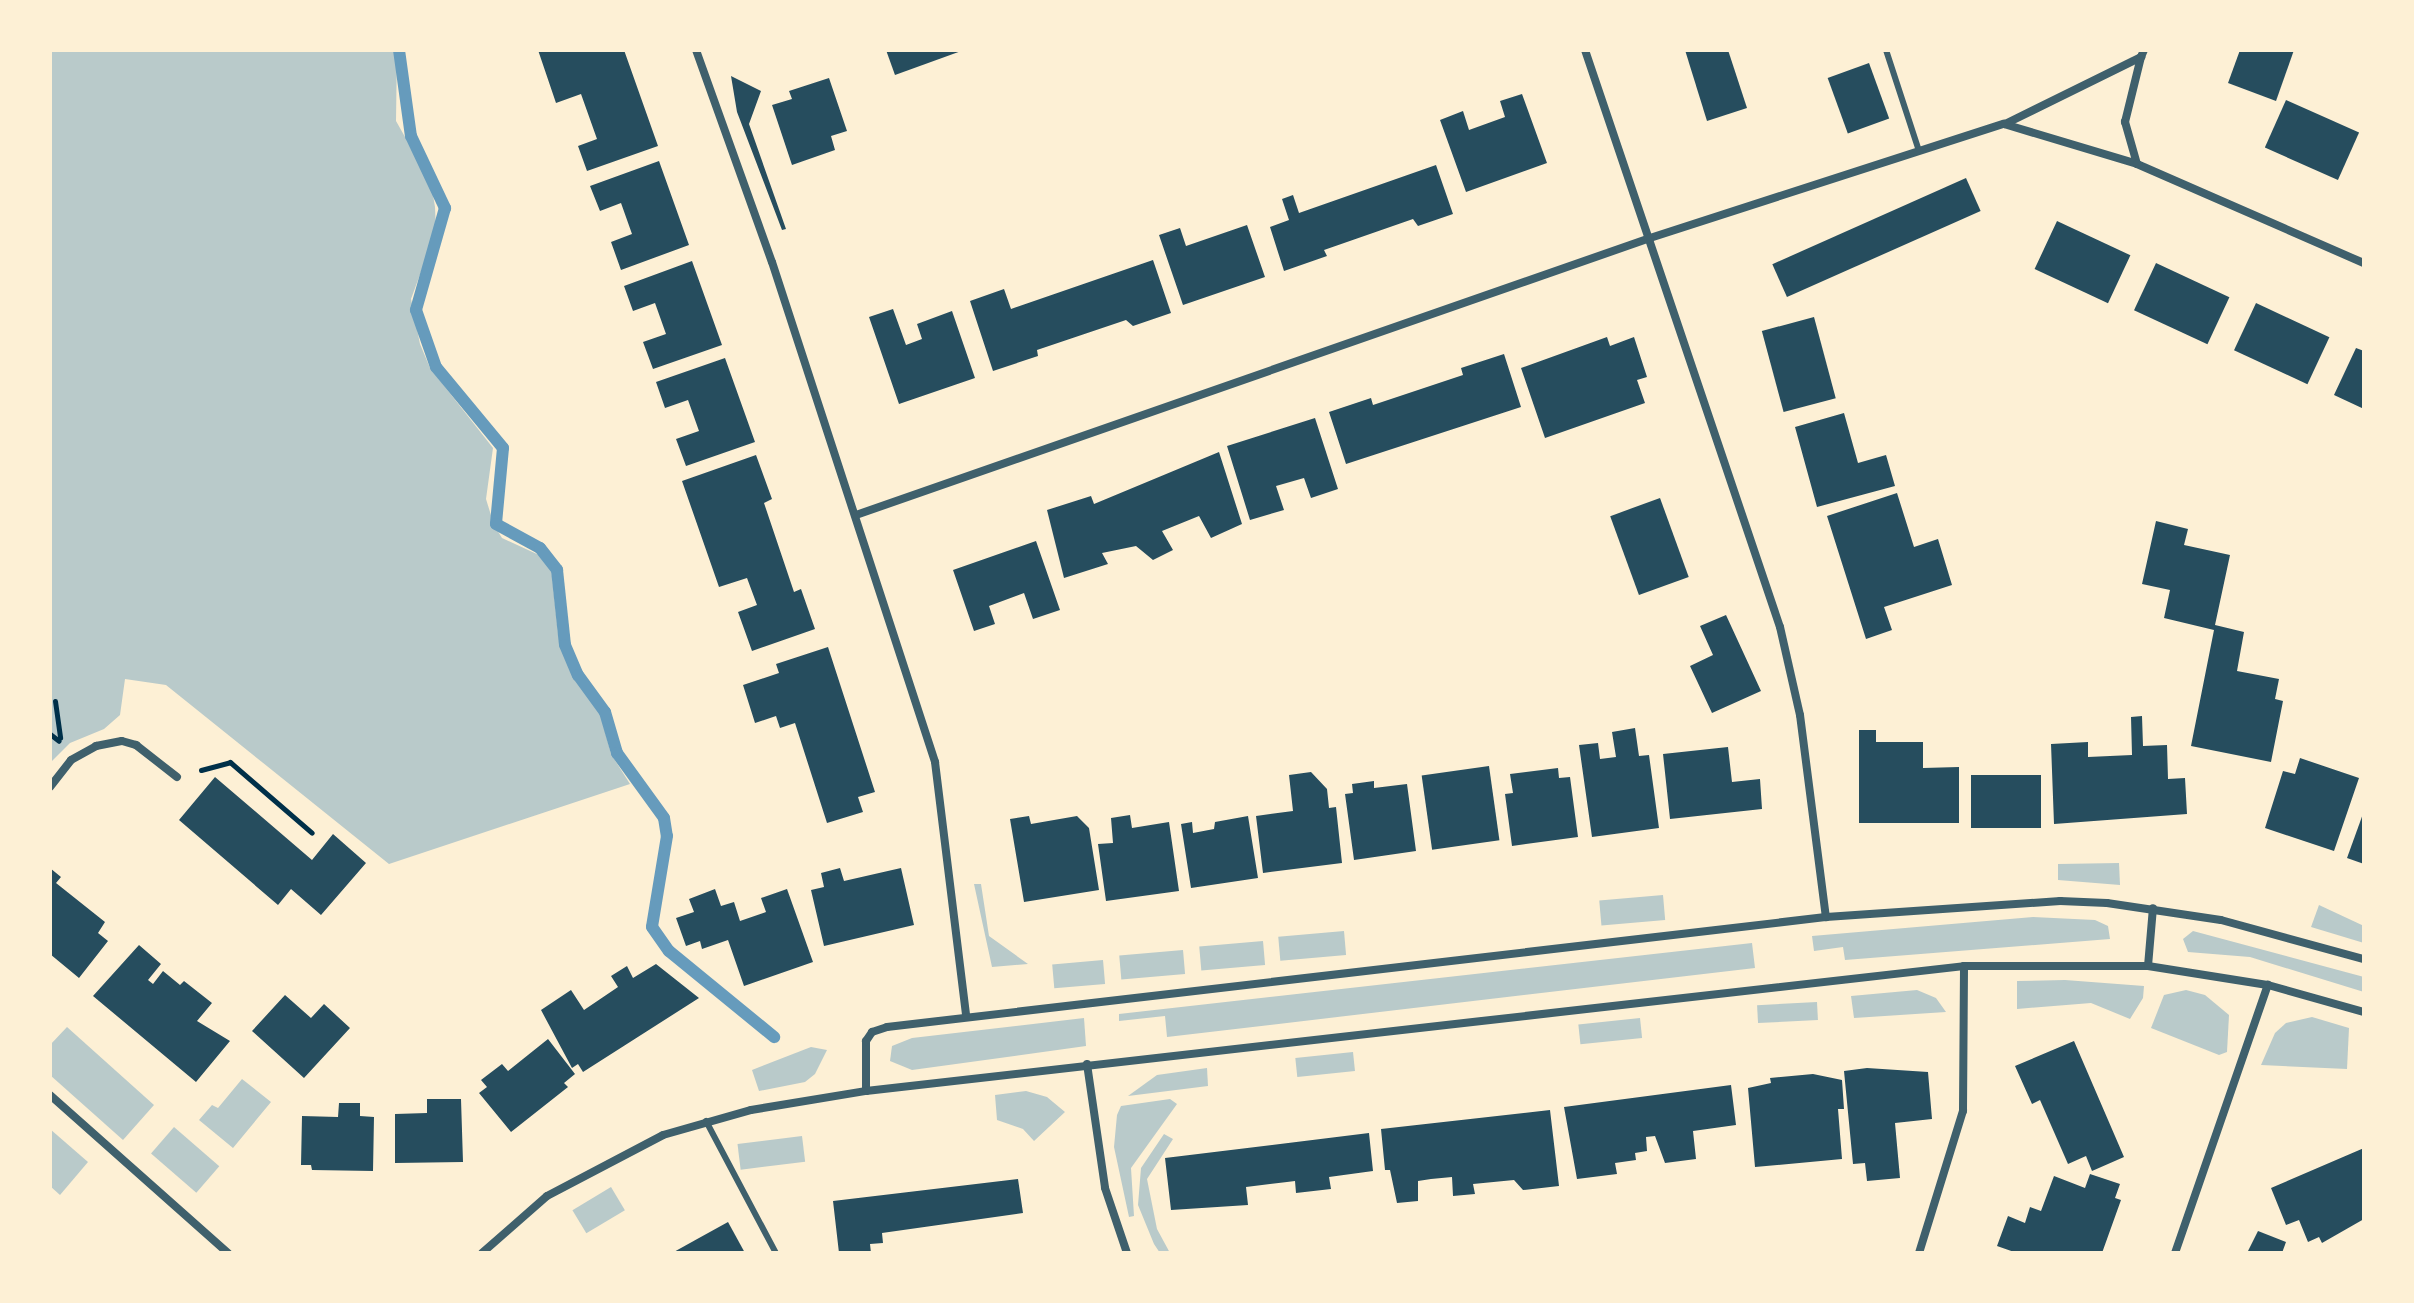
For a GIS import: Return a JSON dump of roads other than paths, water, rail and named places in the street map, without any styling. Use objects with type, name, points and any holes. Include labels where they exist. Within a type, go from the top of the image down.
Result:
[{"type":"street","points":[[696,50],[856,515],[935,762],[966,1016]]},
{"type":"street","points":[[1585,50],[1780,627],[1800,715],[1826,917]]},
{"type":"street","points":[[856,515],[1650,238],[2004,124],[2143,53]]},
{"type":"street","points":[[2137,164],[2125,122],[2143,53]]},
{"type":"street","points":[[2004,124],[2137,164],[2364,263]]},
{"type":"street","points":[[50,787],[71,760],[96,746],[122,741],[136,745],[177,777]]},
{"type":"street","points":[[866,1091],[864,1064],[872,1032],[966,1016],[1826,917],[2060,901],[2153,908],[2221,920],[2364,959]]},
{"type":"street","points":[[2148,966],[2153,908]]},
{"type":"street","points":[[1919,1253],[1963,1111],[1964,966]]},
{"type":"street","points":[[482,1253],[547,1196],[588,1170],[706,1121],[866,1091],[1964,966],[2148,966],[2268,985],[2364,1012]]},
{"type":"street","points":[[2175,1253],[2268,985]]},
{"type":"street","points":[[1087,1064],[1105,1188],[1127,1253]]},
{"type":"street","points":[[50,1095],[228,1253]]},
{"type":"lane","points":[[1886,50],[1919,151]]},
{"type":"lane","points":[[706,1121],[776,1253]]},
{"type":"waterway","points":[[399,50],[411,136],[445,208],[416,310],[436,367],[503,448],[496,524],[540,548],[557,570],[565,645],[578,675],[605,712],[617,753],[664,818],[667,836],[652,927],[669,951],[774,1037]]}]
